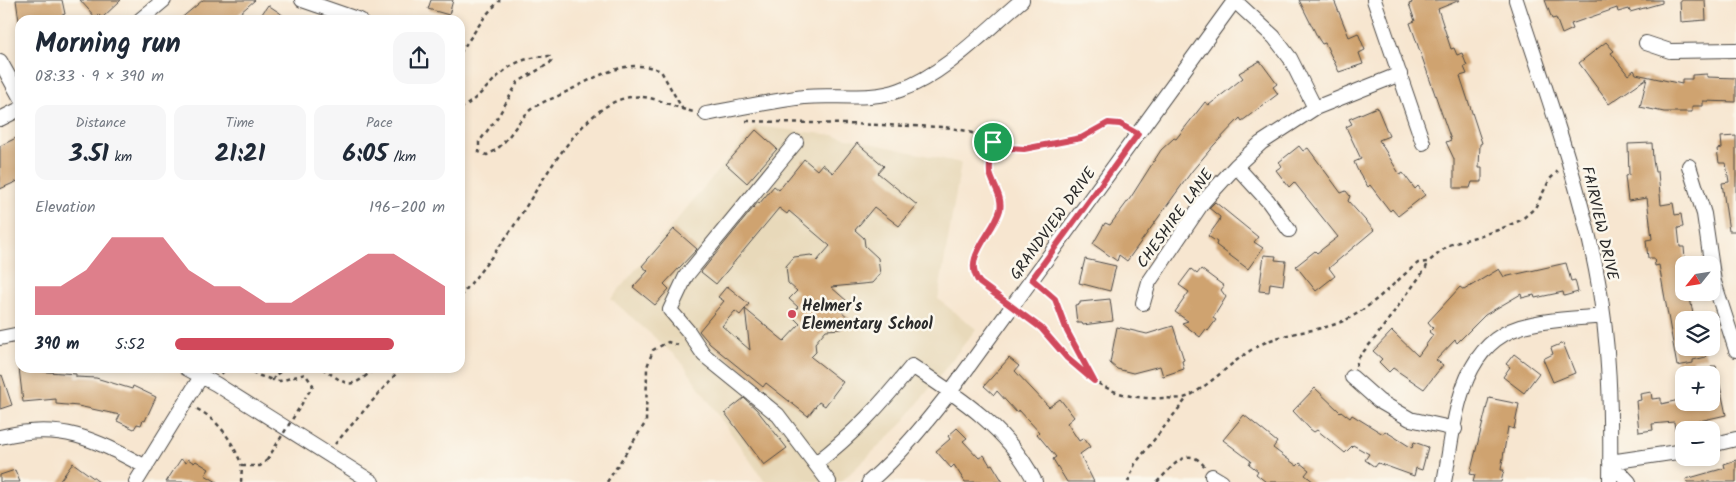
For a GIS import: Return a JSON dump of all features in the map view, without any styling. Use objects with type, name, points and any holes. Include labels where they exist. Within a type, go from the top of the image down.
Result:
[{"type":"street","points":[[146,15],[164,0]]},
{"type":"street","points":[[302,0],[346,15]]},
{"type":"street","points":[[706,114],[805,97],[874,95],[898,91],[921,81],[945,64],[1022,0]]},
{"type":"street","points":[[1235,0],[1274,37],[1290,58],[1315,108]]},
{"type":"street","name":"GRANDVIEW DRIVE","points":[[869,482],[918,432],[950,392],[1235,0]]},
{"type":"street","points":[[1374,0],[1423,143]]},
{"type":"street","name":"FAIRVIEW DRIVE","points":[[1516,0],[1570,164],[1596,271],[1603,316],[1610,482]]},
{"type":"street","points":[[1646,43],[1670,51],[1736,50]]},
{"type":"street","points":[[0,61],[15,88]]},
{"type":"street","name":"CHESHIRE LANE","points":[[1143,303],[1149,282],[1203,202],[1236,166],[1261,144],[1315,108],[1400,74]]},
{"type":"street","points":[[0,118],[15,112]]},
{"type":"street","points":[[796,142],[686,276],[670,310],[704,355],[778,415],[829,482]]},
{"type":"street","points":[[1236,166],[1268,201],[1290,230]]},
{"type":"street","points":[[1689,166],[1704,214],[1714,282],[1736,350]]},
{"type":"street","points":[[1444,482],[1467,375],[1471,367],[1492,343],[1520,327],[1603,316]]},
{"type":"street","points":[[0,338],[15,335]]},
{"type":"street","points":[[816,464],[846,441],[912,366],[950,392],[1007,440],[1029,469],[1035,482]]},
{"type":"street","points":[[197,373],[372,482]]},
{"type":"street","points":[[136,482],[202,375]]},
{"type":"street","points":[[1352,377],[1379,401],[1410,419],[1455,428]]},
{"type":"street","points":[[0,437],[20,432],[59,431],[97,440],[146,467]]},
{"type":"street","points":[[1720,443],[1736,439]]},
{"type":"street","points":[[1610,462],[1675,451]]},
{"type":"street","points":[[1610,462],[1629,482]]},
{"type":"path","points":[[465,46],[486,15],[500,0]]},
{"type":"path","points":[[465,105],[484,90],[503,70],[532,57],[549,56],[552,60],[550,63],[518,82],[500,114],[479,142],[479,152],[487,155],[497,148],[531,109],[601,73],[619,69],[648,67],[661,71],[683,110]]},
{"type":"path","points":[[465,291],[508,236],[564,149],[584,124],[605,108],[630,97],[646,97],[683,110],[706,114]]},
{"type":"path","points":[[741,121],[945,127],[967,131],[1008,148],[1024,149],[1081,138],[1108,123],[1120,124],[1138,134]]},
{"type":"path","points":[[993,142],[990,173],[999,197],[1000,212],[979,249],[973,267],[974,276],[1041,328],[1073,364],[1094,381],[1122,395],[1140,399],[1187,397]]},
{"type":"path","points":[[1352,377],[1359,357],[1376,338],[1426,268],[1428,262],[1448,245],[1498,230],[1521,220],[1536,208],[1554,172],[1570,164]]},
{"type":"path","points":[[1128,482],[1135,464],[1187,397],[1251,350],[1267,341],[1326,328],[1358,313],[1418,263],[1428,262]]},
{"type":"path","points":[[1032,279],[1055,299],[1067,331],[1094,381]]},
{"type":"path","points":[[607,482],[646,422],[647,367],[653,350],[668,342],[692,347],[697,344]]},
{"type":"path","points":[[242,466],[260,466],[267,460],[313,385],[305,374],[280,381],[254,373]]},
{"type":"path","points":[[273,380],[278,373]]},
{"type":"path","points":[[329,373],[342,382],[349,384],[359,381],[369,373]]},
{"type":"path","points":[[328,453],[345,430],[396,373]]},
{"type":"path","points":[[184,404],[199,409],[228,436],[242,466],[241,482]]},
{"type":"path","points":[[1157,482],[1183,458],[1190,455],[1198,458]]},
{"type":"shaded area","name":"Helmer's Elementary School","points":[[755,126],[833,135],[961,163],[938,299],[976,329],[901,425],[841,482],[765,482],[680,360],[611,299]]},
{"type":"building","points":[[16,0],[62,0],[65,14],[62,15],[18,15]]},
{"type":"building","points":[[80,0],[121,0],[105,15],[93,15]]},
{"type":"building","points":[[203,0],[255,0],[238,15],[185,15]]},
{"type":"building","points":[[431,0],[453,0],[449,15],[428,9]]},
{"type":"building","points":[[1299,0],[1334,0],[1349,37],[1358,33],[1365,50],[1359,53],[1363,64],[1339,72],[1325,43],[1322,44],[1318,38]]},
{"type":"building","points":[[1411,0],[1460,0],[1438,9],[1451,49],[1454,48],[1457,55],[1462,53],[1467,66],[1464,67],[1467,74],[1460,76],[1482,143],[1480,144],[1479,168],[1482,168],[1482,182],[1472,182],[1470,188],[1454,188],[1454,159],[1446,142],[1451,140],[1410,23],[1415,21],[1409,4],[1412,3]]},
{"type":"building","points":[[1545,0],[1662,0],[1662,3],[1630,12],[1629,9],[1618,12],[1617,8],[1571,24],[1573,29],[1562,34],[1556,18],[1552,19]]},
{"type":"building","points":[[1680,0],[1705,0],[1706,20],[1681,22]]},
{"type":"building","points":[[268,5],[282,15],[261,15]]},
{"type":"building","points":[[1606,42],[1614,51],[1611,53],[1628,75],[1634,70],[1636,74],[1682,84],[1682,79],[1692,79],[1692,75],[1707,74],[1707,77],[1736,78],[1736,102],[1703,101],[1703,106],[1692,106],[1692,112],[1664,112],[1640,107],[1647,78],[1609,104],[1579,63]]},
{"type":"building","points":[[1260,61],[1277,84],[1273,87],[1278,94],[1242,121],[1240,118],[1214,145],[1192,171],[1127,261],[1119,255],[1117,261],[1093,244],[1105,223],[1110,225],[1131,197],[1161,150],[1174,138],[1176,139],[1205,102],[1209,105],[1243,78],[1239,73]]},
{"type":"building","points":[[1377,107],[1389,136],[1379,140],[1400,175],[1403,173],[1415,189],[1418,186],[1425,195],[1398,216],[1392,209],[1390,211],[1370,185],[1368,187],[1357,169],[1354,162],[1361,159],[1346,127],[1352,124],[1349,119]]},
{"type":"building","points":[[756,130],[777,149],[747,183],[726,164]]},
{"type":"building","points":[[1736,136],[1736,231],[1729,231],[1722,183],[1729,182],[1726,163],[1719,163],[1717,149],[1722,148],[1721,137]]},
{"type":"building","points":[[15,138],[15,182],[0,189],[0,146]]},
{"type":"building","points":[[857,143],[884,166],[878,173],[917,205],[899,226],[874,207],[855,230],[864,238],[865,246],[878,258],[880,274],[872,283],[831,287],[848,302],[841,311],[850,319],[842,329],[826,330],[815,343],[816,352],[811,357],[843,382],[825,406],[819,402],[808,416],[766,383],[763,387],[710,344],[699,331],[724,301],[718,297],[727,286],[749,304],[740,315],[735,311],[722,326],[750,350],[745,309],[784,341],[800,324],[791,315],[798,307],[789,299],[797,291],[788,283],[786,266],[794,257],[811,255],[817,261],[830,246],[789,211],[787,214],[779,208],[716,284],[701,272],[758,202],[759,204],[774,186],[779,190],[804,159],[817,170],[822,164],[833,173]]},
{"type":"building","points":[[1652,143],[1655,172],[1658,172],[1661,205],[1673,203],[1675,215],[1681,214],[1683,227],[1678,228],[1680,247],[1684,247],[1685,256],[1675,256],[1675,301],[1691,301],[1692,311],[1675,311],[1675,355],[1659,265],[1655,266],[1654,258],[1648,258],[1646,240],[1652,239],[1647,198],[1628,201],[1625,176],[1629,175],[1628,144]]},
{"type":"building","points":[[1299,146],[1303,151],[1308,148],[1341,193],[1346,191],[1350,196],[1348,201],[1374,230],[1329,268],[1335,276],[1316,291],[1296,266],[1315,251],[1317,253],[1338,237],[1294,182],[1289,187],[1276,170],[1282,166],[1279,162]]},
{"type":"building","points":[[1215,202],[1258,237],[1254,242],[1263,248],[1248,269],[1216,245],[1217,242],[1208,236],[1220,217],[1209,208]]},
{"type":"building","points":[[674,229],[697,249],[664,284],[669,289],[655,305],[633,287],[648,271],[642,266]]},
{"type":"building","points":[[1264,255],[1276,256],[1275,260],[1286,261],[1283,285],[1270,283],[1269,292],[1259,291]]},
{"type":"building","points":[[1085,259],[1116,266],[1110,291],[1079,283]]},
{"type":"building","points":[[1566,263],[1571,281],[1575,280],[1578,292],[1564,296],[1563,292],[1535,298],[1534,295],[1522,298],[1521,294],[1485,315],[1457,343],[1455,340],[1436,360],[1443,365],[1424,389],[1393,368],[1389,372],[1379,362],[1382,359],[1373,351],[1392,331],[1418,356],[1433,335],[1429,332],[1433,328],[1428,322],[1460,287],[1464,290],[1499,269],[1504,277]]},
{"type":"building","points":[[1191,269],[1197,274],[1201,269],[1224,286],[1221,290],[1226,297],[1213,318],[1216,320],[1208,331],[1206,329],[1200,337],[1182,323],[1188,321],[1175,312],[1189,292],[1179,285]]},
{"type":"building","points":[[1110,299],[1113,321],[1083,325],[1082,323],[1077,323],[1075,305],[1080,304],[1080,302]]},
{"type":"building","points":[[1173,326],[1184,360],[1182,361],[1184,369],[1163,376],[1160,366],[1133,373],[1117,369],[1110,363],[1117,327],[1147,334]]},
{"type":"building","points":[[1563,343],[1575,373],[1553,382],[1543,359],[1553,354],[1551,348]]},
{"type":"building","points":[[1514,354],[1539,373],[1524,393],[1503,377],[1510,367],[1506,364]]},
{"type":"building","points":[[1675,356],[1706,356],[1693,360],[1693,363],[1677,366]]},
{"type":"building","points":[[1009,358],[1019,366],[1015,371],[1049,407],[1060,399],[1074,417],[1067,423],[1079,441],[1084,438],[1090,447],[1080,454],[1094,482],[1067,482],[1053,459],[1056,457],[1037,434],[1039,432],[1019,410],[1017,413],[997,391],[994,395],[984,386]]},
{"type":"building","points":[[20,373],[76,374],[76,377],[96,378],[132,389],[133,386],[156,397],[145,421],[143,420],[141,425],[137,424],[134,429],[117,421],[120,415],[78,406],[56,404],[56,399],[23,402]]},
{"type":"building","points":[[2,375],[12,405],[0,409],[0,376]]},
{"type":"building","points":[[1720,386],[1726,415],[1699,421],[1675,421],[1675,430],[1674,422],[1652,424],[1653,430],[1639,432],[1636,401],[1641,400],[1640,394],[1651,392],[1652,399],[1661,398],[1661,404],[1675,401],[1675,411],[1720,411]]},
{"type":"building","points":[[1315,388],[1340,412],[1350,418],[1352,415],[1383,434],[1385,431],[1412,448],[1414,442],[1428,447],[1422,470],[1416,468],[1414,476],[1378,463],[1375,467],[1365,460],[1369,454],[1353,445],[1345,453],[1317,430],[1314,432],[1310,429],[1293,411]]},
{"type":"building","points":[[744,398],[757,410],[787,448],[764,465],[725,413]]},
{"type":"building","points":[[1489,398],[1519,404],[1514,429],[1508,427],[1501,470],[1504,470],[1501,482],[1473,482],[1475,475],[1470,474]]},
{"type":"building","points":[[1244,415],[1277,442],[1273,448],[1297,466],[1300,463],[1309,470],[1305,475],[1314,482],[1266,482],[1256,474],[1258,471],[1249,464],[1251,461],[1223,440]]},
{"type":"building","points":[[957,428],[967,438],[963,441],[979,458],[984,455],[1003,482],[965,482],[954,465],[951,468],[936,451],[950,439],[948,436]]},
{"type":"building","points":[[181,459],[186,463],[188,459],[194,463],[196,461],[209,469],[205,475],[217,482],[166,482]]},
{"type":"building","points":[[1736,460],[1736,482],[1687,482],[1686,479],[1725,468],[1724,464]]},
{"type":"building","points":[[73,463],[99,482],[59,482]]},
{"type":"building","points":[[15,470],[20,482],[0,482],[0,475]]},
{"type":"place","name":"Helmer's Elementary School","points":[[792,314]]},
{"type":"route","points":[[1108,123],[1120,124],[1138,134],[1032,279],[1055,299],[1059,305],[1067,331],[1094,381],[1067,358],[1041,328],[980,283],[974,276],[973,267],[979,249],[1000,212],[1001,206],[990,173],[993,142],[1008,148],[1024,149],[1081,138],[1108,123]]}]
